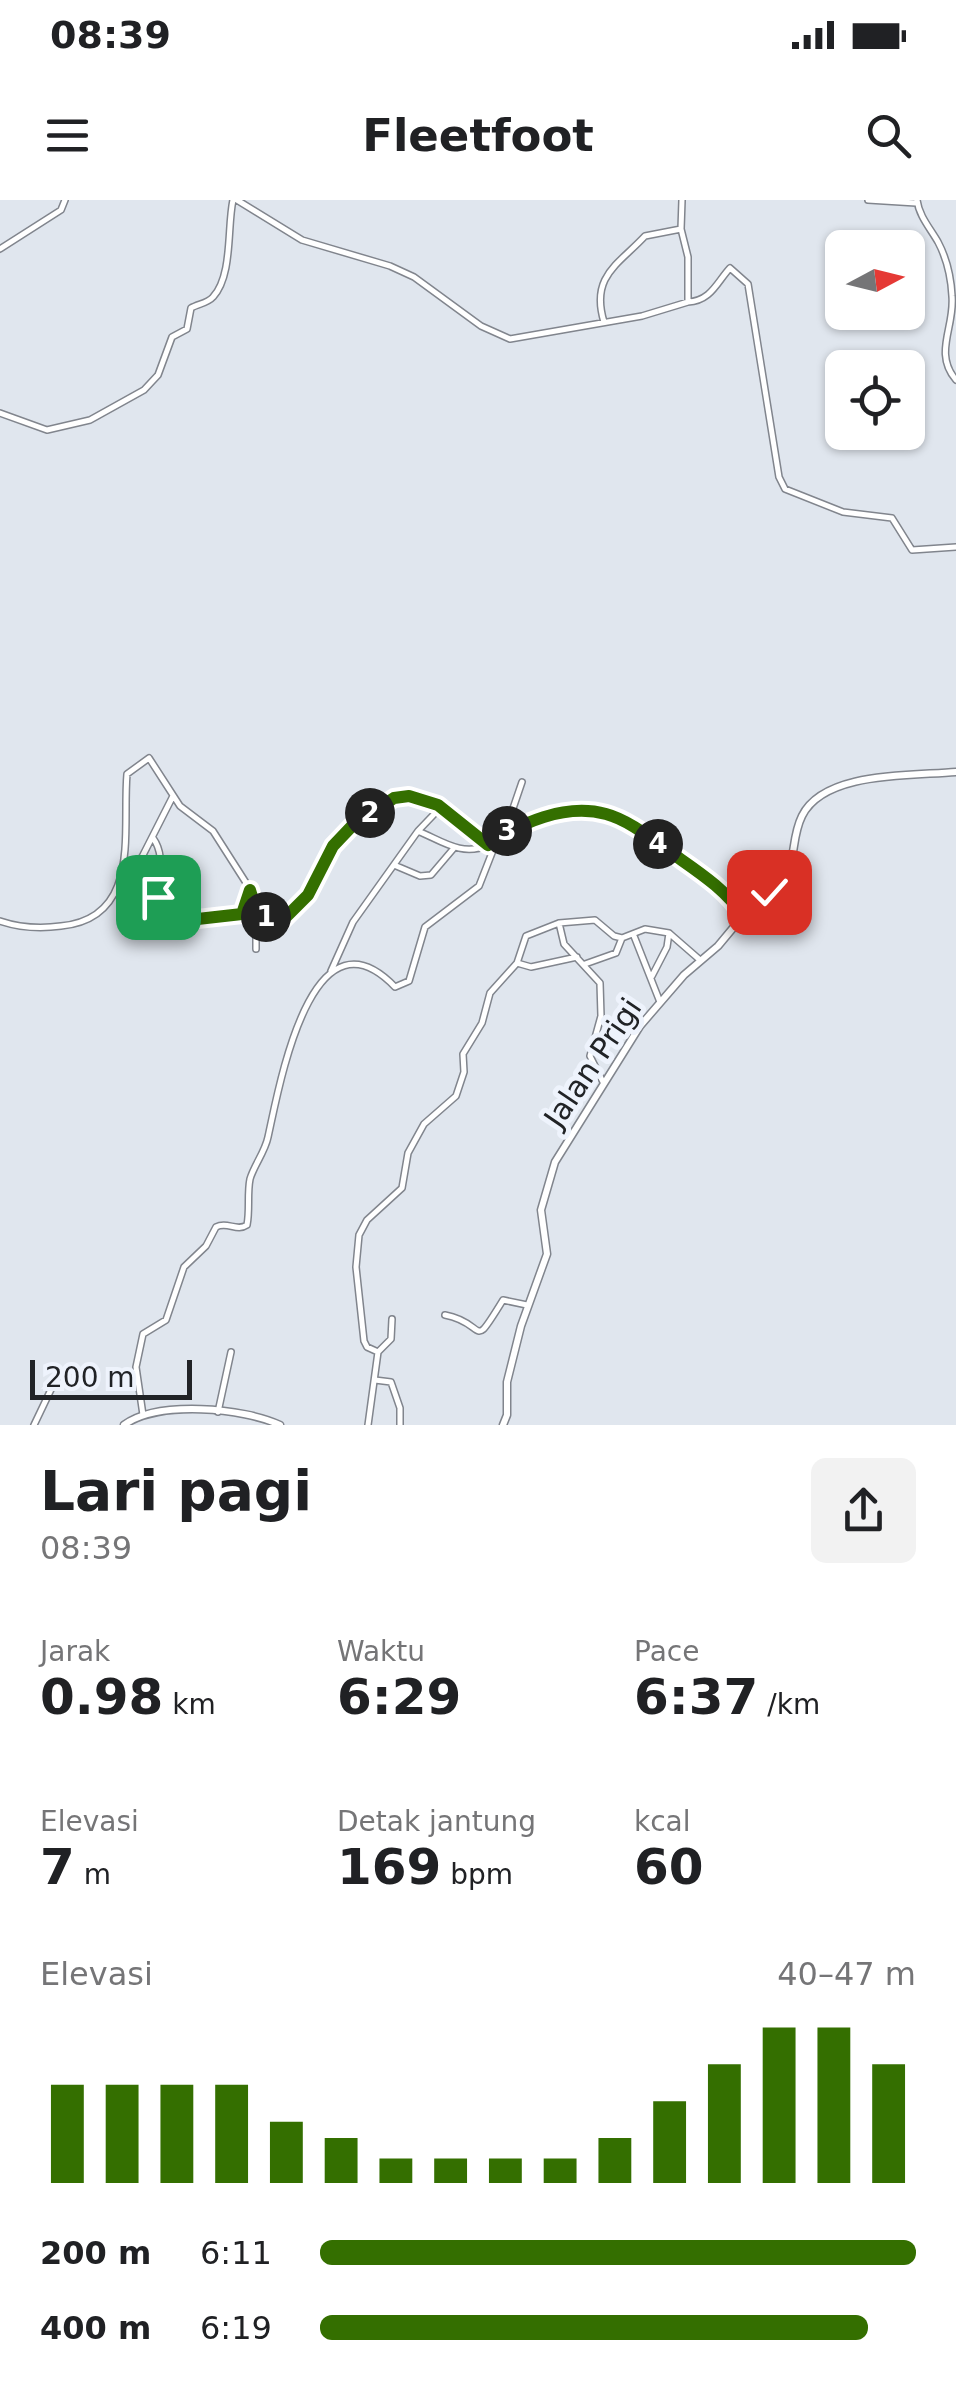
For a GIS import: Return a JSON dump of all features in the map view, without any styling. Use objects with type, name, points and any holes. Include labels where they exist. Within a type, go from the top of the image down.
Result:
[{"type":"street","points":[[0,249],[61,210],[64,200]]},
{"type":"street","points":[[0,413],[47,430],[90,420],[144,390],[158,376],[172,336],[187,328],[192,308],[207,302],[216,292],[226,262],[235,200],[302,240],[414,277],[481,326],[510,339],[542,336],[695,302],[712,293],[730,268],[748,284],[779,477],[785,488],[843,512],[892,518],[912,550],[956,547]]},
{"type":"street","points":[[682,200],[688,302]]},
{"type":"street","points":[[868,200],[916,201],[940,244],[950,275],[954,312],[944,360],[956,380]]},
{"type":"street","points":[[604,322],[599,295],[612,266],[632,252],[645,236],[681,229]]},
{"type":"street","points":[[122,876],[128,772],[145,758],[151,758],[173,796],[212,831],[250,890],[256,910],[256,949]]},
{"type":"street","name":"Jalan Prigi","points":[[503,1425],[507,1415],[507,1382],[526,1306],[547,1254],[541,1210],[555,1162],[628,1042],[700,960],[790,870],[801,817],[820,794],[856,782],[956,772]]},
{"type":"street","points":[[505,832],[522,782]]},
{"type":"street","points":[[0,921],[36,928],[76,925],[93,918],[105,907],[122,876],[142,857],[173,796]]},
{"type":"street","points":[[256,910],[276,924],[281,922],[308,895],[333,846],[352,826],[388,801],[409,796],[441,806],[488,845]]},
{"type":"street","points":[[330,974],[353,922],[418,831],[441,806]]},
{"type":"street","points":[[418,831],[454,848],[473,851],[505,832],[547,816],[606,814],[688,864],[743,916]]},
{"type":"street","points":[[153,838],[161,851],[159,901],[167,921],[238,916],[246,910],[250,890]]},
{"type":"street","points":[[143,1416],[136,1367],[143,1334],[166,1320],[184,1267],[206,1246],[216,1228],[226,1224],[240,1228],[247,1225],[249,1185],[268,1141],[288,1048],[319,982],[346,967],[361,966],[382,973],[395,987],[409,982],[425,927],[478,886],[498,838]]},
{"type":"street","points":[[394,865],[420,876],[431,875],[454,848]]},
{"type":"street","points":[[378,1352],[364,1341],[355,1254],[359,1235],[367,1220],[402,1188],[408,1153],[424,1124],[456,1096],[464,1072],[463,1054],[482,1023],[490,992],[517,963],[529,932],[559,923],[595,920],[622,938],[650,928],[669,934],[700,960]]},
{"type":"street","points":[[559,923],[564,944],[600,983],[601,1016],[590,1056],[603,1082]]},
{"type":"street","points":[[651,978],[667,947],[669,934]]},
{"type":"street","points":[[634,936],[661,1003]]},
{"type":"street","points":[[586,964],[616,952],[622,938]]},
{"type":"street","points":[[517,963],[531,967],[577,957]]},
{"type":"street","points":[[445,1315],[482,1331],[488,1328],[503,1300],[526,1306]]},
{"type":"street","points":[[368,1425],[378,1352],[391,1339],[392,1319]]},
{"type":"street","points":[[218,1412],[231,1352]]},
{"type":"street","points":[[34,1425],[56,1379],[72,1370]]},
{"type":"street","points":[[375,1380],[391,1382],[400,1408],[400,1425]]},
{"type":"street","points":[[124,1425],[174,1408],[262,1418],[280,1425]]},
{"type":"route","points":[[158,897],[164,917],[176,922],[238,916],[246,910],[250,890],[256,910],[279,924],[308,895],[333,846],[352,826],[402,796],[441,806],[488,845],[520,824],[539,818],[606,814],[688,864],[743,916],[769,892]]}]
